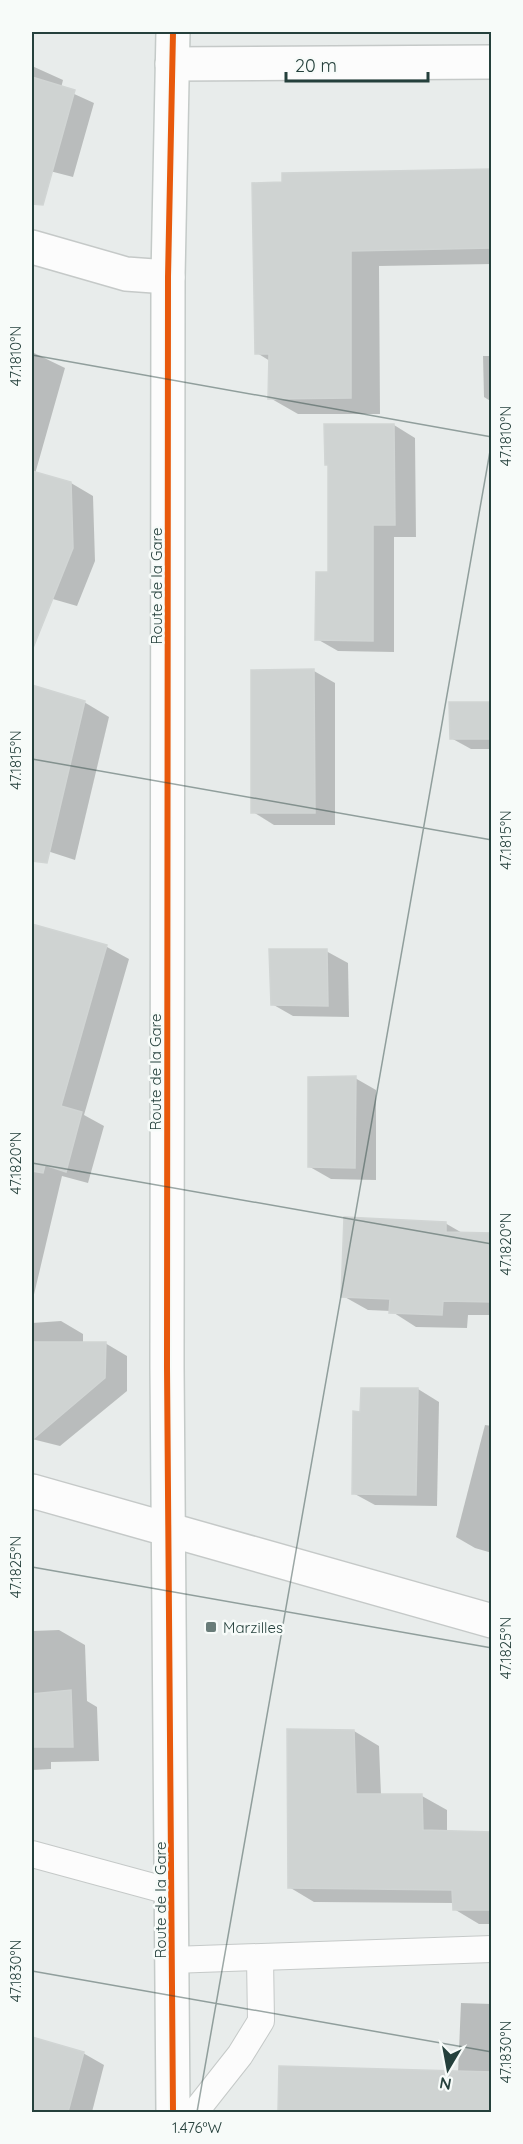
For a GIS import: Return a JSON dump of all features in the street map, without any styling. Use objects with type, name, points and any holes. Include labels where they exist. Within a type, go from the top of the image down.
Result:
[{"type":"main road","name":"Route de la Gare","points":[[173,32],[168,277],[167,1367],[171,1530],[173,2112]]},
{"type":"main road","points":[[172,64],[492,62]]},
{"type":"main road","points":[[32,247],[126,274],[168,277]]},
{"type":"main road","points":[[32,1491],[492,1621]]},
{"type":"lane","points":[[32,1854],[172,1892]]},
{"type":"lane","points":[[172,1960],[492,1949]]},
{"type":"lane","points":[[195,2112],[240,2055],[261,2021],[260,1958]]},
{"type":"building","points":[[32,77],[75,90],[43,205],[32,204]]},
{"type":"building","points":[[492,169],[492,248],[351,251],[351,398],[268,399],[269,354],[255,354],[252,183],[282,182],[282,173]]},
{"type":"building","points":[[324,424],[394,424],[395,525],[373,525],[373,641],[315,640],[316,572],[328,572],[328,465],[325,465]]},
{"type":"building","points":[[32,471],[71,482],[73,548],[33,648]]},
{"type":"building","points":[[314,669],[315,813],[251,813],[251,670]]},
{"type":"building","points":[[32,685],[85,701],[47,863],[32,861]]},
{"type":"building","points":[[449,702],[492,702],[492,739],[450,739]]},
{"type":"building","points":[[32,924],[107,945],[61,1106],[82,1112],[66,1172],[45,1165],[43,1173],[32,1171]]},
{"type":"building","points":[[269,949],[327,949],[328,1006],[271,1005]]},
{"type":"building","points":[[356,1076],[355,1168],[308,1167],[308,1077]]},
{"type":"building","points":[[344,1217],[446,1222],[446,1232],[492,1233],[492,1302],[443,1301],[442,1315],[389,1313],[390,1299],[341,1297]]},
{"type":"building","points":[[32,1342],[106,1342],[105,1378],[32,1440]]},
{"type":"building","points":[[361,1388],[418,1388],[416,1495],[352,1494],[353,1411],[360,1412]]},
{"type":"building","points":[[71,1690],[73,1747],[32,1747],[32,1694]]},
{"type":"building","points":[[287,1729],[354,1730],[356,1794],[422,1794],[423,1830],[492,1832],[492,1910],[453,1910],[452,1890],[288,1888]]},
{"type":"building","points":[[32,2037],[84,2052],[68,2112],[32,2112]]},
{"type":"building","points":[[279,2066],[492,2072],[492,2112],[278,2112]]},
{"type":"cycle path","points":[[173,32],[168,277],[167,1367],[173,2112]]},
{"type":"place","name":"Marzilles","points":[[211,1627]]}]
